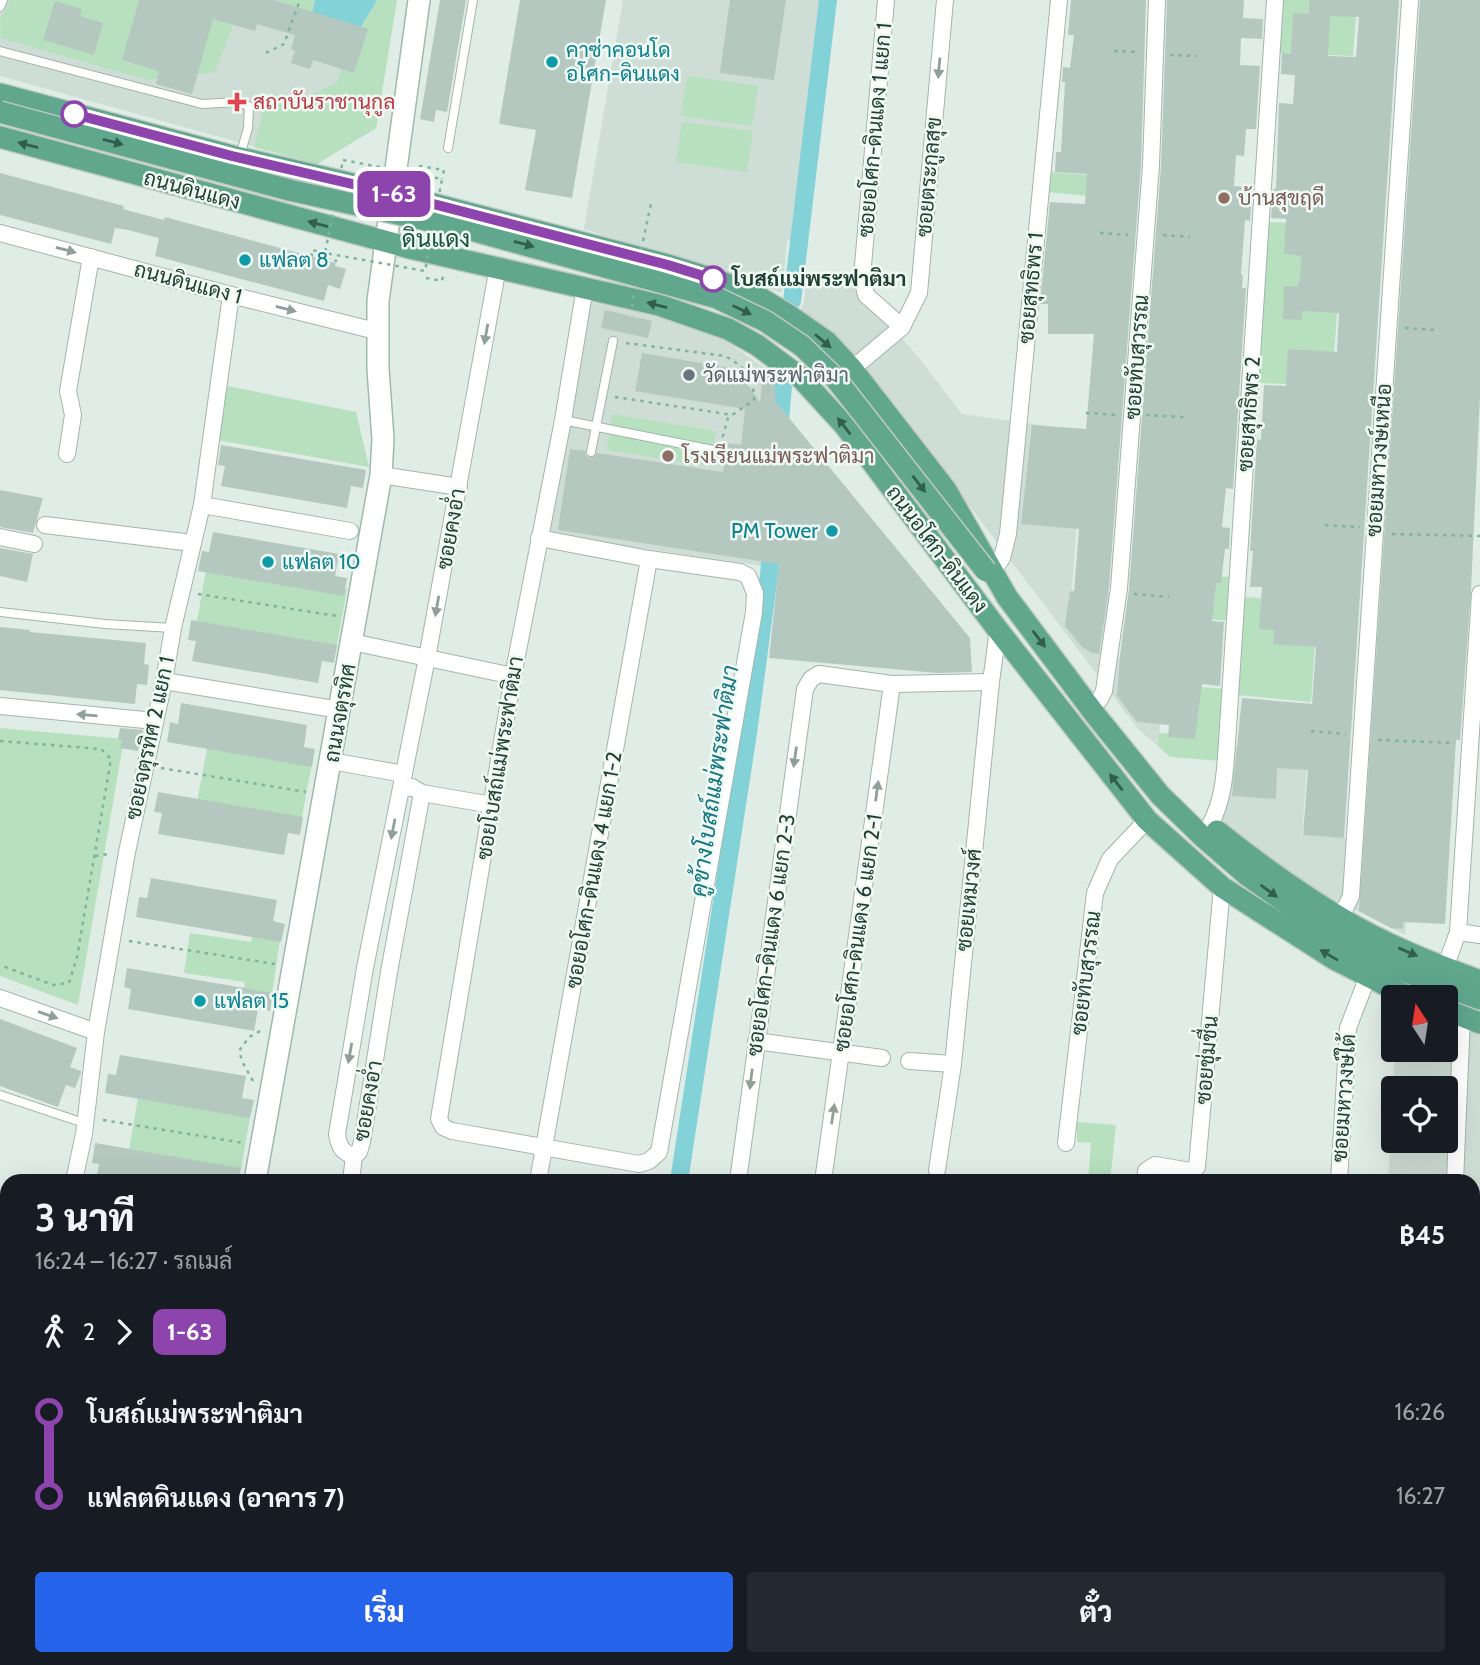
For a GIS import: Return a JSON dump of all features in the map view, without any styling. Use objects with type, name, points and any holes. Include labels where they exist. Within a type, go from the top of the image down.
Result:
[{"type":"main road","name":"ถนนดินแดง","points":[[0,94],[235,157],[391,193]]},
{"type":"main road","name":"ถนนดินแดง","points":[[0,112],[289,190],[471,230],[717,298],[765,321],[802,346],[835,378],[992,576]]},
{"type":"main road","name":"ถนนดินแดง","points":[[0,137],[384,241]]},
{"type":"main road","points":[[221,198],[235,157]]},
{"type":"main road","name":"ถนนอโศก-ดินแดง","points":[[391,193],[668,265],[717,281],[757,296],[826,341],[852,369],[946,490],[992,576],[1160,795],[1248,876],[1348,943],[1401,970],[1480,999]]},
{"type":"main road","name":"ถนนอโศก-ดินแดง","points":[[384,241],[659,305],[728,329],[757,345],[800,377],[845,426],[998,630],[1147,820],[1222,887],[1334,959],[1386,985]]},
{"type":"main road","name":"ถนนอโศก-ดินแดง","points":[[1116,741],[1210,825],[1254,860],[1340,919],[1394,946],[1480,981]]},
{"type":"street","name":"ถนนจตุรทิศ","points":[[256,1174],[381,475],[383,439],[376,331],[384,241],[419,0]]},
{"type":"street","name":"ซอยอโศก-ดินแดง 1 แยก 1","points":[[886,0],[862,277],[866,295],[902,327]]},
{"type":"street","name":"ซอยตระกูลสุข","points":[[852,369],[902,327],[919,293],[945,0]]},
{"type":"street","name":"ซอยสุทธิพร 1","points":[[992,576],[1002,558],[1008,534],[1059,0]]},
{"type":"street","name":"ซอยทับสุวรรณ","points":[[1090,707],[1100,699],[1104,691],[1119,593],[1146,235],[1157,0]]},
{"type":"street","name":"ซอยสุทธิพร 2","points":[[1210,825],[1219,808],[1226,755],[1275,0]]},
{"type":"street","name":"ซอยมหาวงษ์เหนือ","points":[[1340,919],[1351,896],[1410,0]]},
{"type":"street","name":"ถนนดินแดง 1","points":[[0,233],[376,331]]},
{"type":"street","points":[[67,454],[73,415],[68,391],[92,257]]},
{"type":"street","name":"ซอยคงอ่ำ","points":[[422,793],[389,972],[362,1142],[359,1152],[354,1156],[344,1153],[337,1134],[365,968],[427,658],[498,267]]},
{"type":"street","name":"ซอยโบสถ์แม่พระฟาติมา","points":[[545,1147],[452,1131],[443,1127],[439,1119],[513,676],[563,420],[585,287]]},
{"type":"street","name":"ซอยจตุรทิศ 2 แยก 1","points":[[75,1174],[127,852],[173,628],[202,505],[231,295]]},
{"type":"street","points":[[381,475],[459,487]]},
{"type":"street","points":[[202,505],[350,531]]},
{"type":"street","points":[[45,525],[192,543]]},
{"type":"street","points":[[0,537],[34,544]]},
{"type":"street","points":[[539,538],[576,540],[649,559],[740,572],[748,576],[755,593],[752,626],[659,1152],[649,1161],[639,1164],[545,1147]]},
{"type":"street","name":"ซอยอโศก-ดินแดง 4 แยก 1-2","points":[[539,1174],[649,559]]},
{"type":"street","points":[[1445,968],[1458,932],[1476,743],[1480,594]]},
{"type":"street","name":"ซอยเหมวงศ์","points":[[937,1170],[953,1064],[998,630]]},
{"type":"street","points":[[352,642],[513,676]]},
{"type":"street","name":"ซอยอโศก-ดินแดง 6 แยก 2-3","points":[[739,1174],[805,689],[811,679],[819,674],[892,684]]},
{"type":"street","points":[[164,681],[340,710]]},
{"type":"street","points":[[892,684],[991,682]]},
{"type":"street","name":"ซอยอโศก-ดินแดง 6 แยก 2-1","points":[[824,1174],[892,684]]},
{"type":"street","points":[[0,706],[155,721]]},
{"type":"street","points":[[331,761],[402,782],[422,793],[492,805]]},
{"type":"street","name":"ซอยทับสุวรรณ","points":[[1066,1143],[1095,893],[1110,859],[1147,820]]},
{"type":"street","name":"ซอยชุ่มชื่น","points":[[1146,1174],[1155,1165],[1190,1171],[1197,1167],[1222,887]]},
{"type":"street","points":[[1458,932],[1480,935]]},
{"type":"street","points":[[365,968],[389,972]]},
{"type":"street","name":"ซอยมหาวงษ์ใต้","points":[[1339,1174],[1348,1028],[1368,976]]},
{"type":"street","points":[[0,998],[96,1032]]},
{"type":"street","points":[[1455,1174],[1463,1017]]},
{"type":"street","points":[[756,1041],[882,1058]]},
{"type":"street","points":[[909,1061],[953,1064]]},
{"type":"street","points":[[352,1174],[354,1156]]},
{"type":"lane","points":[[0,8],[3,0]]},
{"type":"lane","points":[[448,148],[474,0]]},
{"type":"lane","points":[[0,51],[202,104],[237,102],[249,106],[248,128],[235,157]]},
{"type":"lane","points":[[591,452],[612,341]]},
{"type":"lane","points":[[563,420],[722,451]]},
{"type":"lane","points":[[0,612],[105,624],[173,628]]},
{"type":"lane","points":[[0,1095],[85,1120]]},
{"type":"path","points":[[266,53],[284,44],[300,0]]},
{"type":"path","points":[[1114,51],[1197,56]]},
{"type":"path","points":[[419,166],[444,170],[442,179]]},
{"type":"path","points":[[642,244],[651,204]]},
{"type":"path","points":[[1100,233],[1190,237]]},
{"type":"path","points":[[325,253],[312,250],[311,255],[337,261]]},
{"type":"path","points":[[425,271],[443,274],[442,281],[426,278]]},
{"type":"path","points":[[1388,327],[1436,330]]},
{"type":"path","points":[[612,341],[725,356],[738,363],[754,385],[754,400],[729,418],[723,430],[722,451]]},
{"type":"path","points":[[602,395],[733,415]]},
{"type":"path","points":[[1086,413],[1184,417]]},
{"type":"path","points":[[1325,524],[1375,531],[1480,537]]},
{"type":"path","points":[[181,591],[342,617]]},
{"type":"path","points":[[1119,593],[1169,597]]},
{"type":"path","points":[[1311,731],[1361,737],[1476,743]]},
{"type":"path","points":[[0,741],[101,749],[111,759],[78,957],[69,983],[53,985],[0,965]]},
{"type":"path","points":[[145,765],[310,792]]},
{"type":"path","points":[[112,938],[279,965]]},
{"type":"path","points":[[256,1086],[239,1051],[249,1037],[267,1028]]},
{"type":"path","points":[[85,1120],[246,1143]]},
{"type":"shaded area","name":"สถาบันราชานุกูล","points":[[0,0],[397,0],[376,128],[317,164],[0,76]]},
{"type":"shaded area","points":[[623,0],[825,0],[795,241],[787,240],[782,293],[584,229]]},
{"type":"shaded area","points":[[807,274],[853,281],[919,358],[962,414],[1083,431],[1072,590],[1125,594],[1118,659],[1166,662],[1158,746],[1138,729],[866,369],[800,313]]},
{"type":"shaded area","name":"โรงเรียนแม่พระฟาติมา","points":[[589,302],[672,320],[715,334],[780,378],[764,566],[549,535]]},
{"type":"shaded area","points":[[1232,745],[1308,750],[1302,835],[1410,842],[1405,935],[1316,890],[1236,834],[1221,818]]},
{"type":"shaded area","points":[[1458,1026],[1480,1032],[1480,1174],[1388,1174],[1389,1153],[1458,1153],[1458,1076],[1394,1076],[1394,1062],[1458,1062]]},
{"type":"green space","points":[[10,0],[314,0],[311,18],[241,4],[215,72],[148,80],[1,38],[0,20]]},
{"type":"green space","points":[[377,0],[397,0],[376,128],[317,164],[254,147],[264,107],[303,100],[337,82],[347,54]]},
{"type":"green space","points":[[1282,0],[1324,0],[1356,15],[1353,56],[1278,53]]},
{"type":"green space","points":[[687,76],[758,86],[752,126],[681,116]]},
{"type":"green space","points":[[682,122],[753,131],[747,172],[676,162]]},
{"type":"green space","points":[[1047,172],[1090,175],[1089,196],[1046,192]]},
{"type":"green space","points":[[1267,222],[1342,225],[1321,310],[1337,313],[1334,355],[1291,384],[1257,383]]},
{"type":"green space","points":[[227,386],[356,412],[369,467],[217,440]]},
{"type":"green space","points":[[612,414],[716,431],[710,466],[607,450]]},
{"type":"green space","points":[[207,565],[347,589],[336,650],[196,626]]},
{"type":"green space","points":[[1214,576],[1233,577],[1230,621],[1209,619]]},
{"type":"green space","points":[[1243,597],[1276,599],[1315,644],[1311,702],[1236,695]]},
{"type":"green space","points":[[1200,687],[1225,689],[1221,761],[1170,757],[1158,746],[1159,733],[1193,735]]},
{"type":"green space","points":[[0,728],[124,739],[78,1005],[0,976]]},
{"type":"green space","points":[[208,744],[312,763],[301,822],[197,802]]},
{"type":"green space","points":[[190,933],[251,942],[253,934],[280,939],[272,994],[244,990],[245,982],[184,973]]},
{"type":"green space","points":[[138,1098],[250,1117],[241,1169],[129,1150]]},
{"type":"green space","points":[[1077,1122],[1116,1125],[1111,1174],[1089,1174],[1091,1143],[1077,1142]]},
{"type":"water","points":[[315,0],[377,0],[361,27],[312,13]]},
{"type":"building","points":[[139,0],[274,0],[368,29],[354,73],[313,60],[310,69],[291,63],[295,51],[291,49],[295,35],[257,24],[255,31],[213,19],[192,94],[156,84],[159,71],[122,60]]},
{"type":"building","points":[[440,0],[466,0],[447,112],[436,110],[434,122],[420,119]]},
{"type":"building","name":"คาซ่าคอนโด อโศก-ดินแดง","points":[[520,0],[606,0],[572,198],[525,190],[536,130],[499,124]]},
{"type":"building","points":[[730,0],[786,0],[774,80],[720,73]]},
{"type":"building","points":[[1071,0],[1146,0],[1141,164],[1109,587],[1099,654],[1082,647],[1065,626],[1070,591],[1074,592],[1079,529],[1021,524],[1032,425],[1086,429],[1094,334],[1048,334],[1048,304],[1040,304],[1050,202],[1085,204],[1087,174],[1055,172],[1056,152],[1061,152],[1065,82],[1062,82],[1063,67],[1070,68],[1074,35],[1068,35]]},
{"type":"building","points":[[1167,0],[1244,0],[1243,18],[1263,19],[1262,39],[1241,38],[1240,65],[1260,66],[1256,129],[1246,129],[1244,156],[1236,155],[1234,186],[1252,187],[1250,221],[1245,220],[1241,275],[1242,288],[1246,288],[1233,489],[1226,488],[1222,527],[1230,528],[1229,549],[1225,549],[1221,583],[1216,583],[1212,621],[1224,622],[1220,686],[1202,684],[1195,739],[1168,737],[1169,725],[1137,722],[1117,696],[1129,589],[1161,166]]},
{"type":"building","points":[[1309,0],[1399,0],[1344,838],[1303,835],[1308,770],[1277,768],[1276,799],[1232,796],[1242,698],[1312,704],[1316,647],[1273,644],[1274,630],[1259,629],[1262,587],[1250,587],[1257,439],[1261,440],[1264,385],[1286,386],[1288,349],[1337,352],[1339,313],[1302,311],[1302,320],[1283,319],[1284,286],[1298,287],[1301,256],[1284,254],[1286,219],[1271,218],[1273,189],[1276,189],[1279,103],[1293,104],[1295,75],[1281,74],[1282,53],[1291,54],[1293,13],[1309,14]],"holes":[[[1330,16],[1359,17],[1356,57],[1328,56]]]},
{"type":"building","points":[[1420,0],[1480,0],[1480,396],[1471,590],[1460,740],[1456,740],[1445,924],[1403,922],[1403,929],[1391,928],[1359,911]]},
{"type":"building","points":[[55,1],[82,9],[80,16],[103,23],[94,55],[43,40]]},
{"type":"building","points":[[0,173],[124,206],[123,209],[145,215],[164,220],[165,217],[336,263],[335,266],[346,269],[340,289],[328,285],[324,301],[155,256],[159,238],[115,228],[111,244],[0,215]]},
{"type":"building","points":[[605,310],[652,321],[648,338],[601,328]]},
{"type":"building","points":[[642,353],[736,369],[760,402],[764,367],[772,372],[775,401],[970,638],[972,672],[937,673],[769,658],[779,564],[558,530],[570,449],[585,451],[590,458],[597,453],[723,472],[725,458],[729,453],[728,443],[741,445],[745,409],[635,391]]},
{"type":"building","points":[[221,445],[366,470],[363,488],[351,486],[347,508],[221,486],[225,466],[218,465]]},
{"type":"building","points":[[0,490],[43,498],[33,533],[0,527]]},
{"type":"building","name":"แฟลต 10","points":[[213,532],[339,554],[335,576],[347,578],[344,596],[198,571],[202,551],[209,552]]},
{"type":"building","points":[[0,548],[33,554],[27,582],[0,576]]},
{"type":"building","points":[[191,620],[337,645],[334,663],[322,661],[318,683],[192,661],[196,641],[188,640]]},
{"type":"building","points":[[0,627],[146,643],[144,664],[149,665],[147,685],[137,684],[135,704],[0,690]]},
{"type":"building","points":[[181,703],[307,725],[304,747],[315,749],[312,767],[167,742],[170,722],[178,724]]},
{"type":"building","points":[[120,728],[143,730],[138,751],[120,748]]},
{"type":"building","points":[[158,792],[303,817],[300,835],[288,833],[284,855],[158,834],[162,813],[154,812]]},
{"type":"building","points":[[151,878],[277,900],[273,921],[285,924],[281,942],[136,917],[139,897],[147,898]]},
{"type":"building","name":"แฟลต 15","points":[[127,968],[273,993],[270,1011],[258,1009],[254,1031],[128,1009],[131,989],[124,987]]},
{"type":"building","points":[[0,1019],[77,1048],[70,1067],[81,1073],[75,1088],[66,1085],[58,1107],[0,1086]]},
{"type":"building","points":[[120,1055],[246,1076],[242,1098],[254,1100],[250,1118],[105,1093],[108,1074],[116,1075]]},
{"type":"building","points":[[95,1143],[241,1168],[240,1174],[97,1174],[99,1164],[92,1163]]},
{"type":"waterway","name":"คูข้างโบสถ์แม่พระฟาติมา","points":[[792,301],[828,0]]},
{"type":"waterway","name":"คูข้างโบสถ์แม่พระฟาติมา","points":[[779,431],[783,386]]},
{"type":"waterway","name":"คูข้างโบสถ์แม่พระฟาติมา","points":[[680,1174],[748,733],[772,539]]},
{"type":"bus line","name":"1-63","points":[[74,114],[232,156],[391,193],[713,279]]},
{"type":"place","name":"คาซ่าคอนโด อโศก-ดินแดง","points":[[552,62]]},
{"type":"place","name":"สถาบันราชานุกูล","points":[[237,102]]},
{"type":"place","name":"บ้านสุขฤดี","points":[[1224,198]]},
{"type":"place","name":"แฟลต 8","points":[[245,260]]},
{"type":"place","name":"โบสถ์แม่พระฟาติมา","points":[[713,279]]},
{"type":"place","name":"วัดแม่พระฟาติมา","points":[[689,375]]},
{"type":"place","name":"โรงเรียนแม่พระฟาติมา","points":[[668,456]]},
{"type":"place","name":"PM Tower","points":[[832,531]]},
{"type":"place","name":"แฟลต 10","points":[[268,562]]},
{"type":"place","name":"แฟลต 15","points":[[200,1001]]},
{"type":"district","name":"ดินแดง","points":[[436,239]]}]
